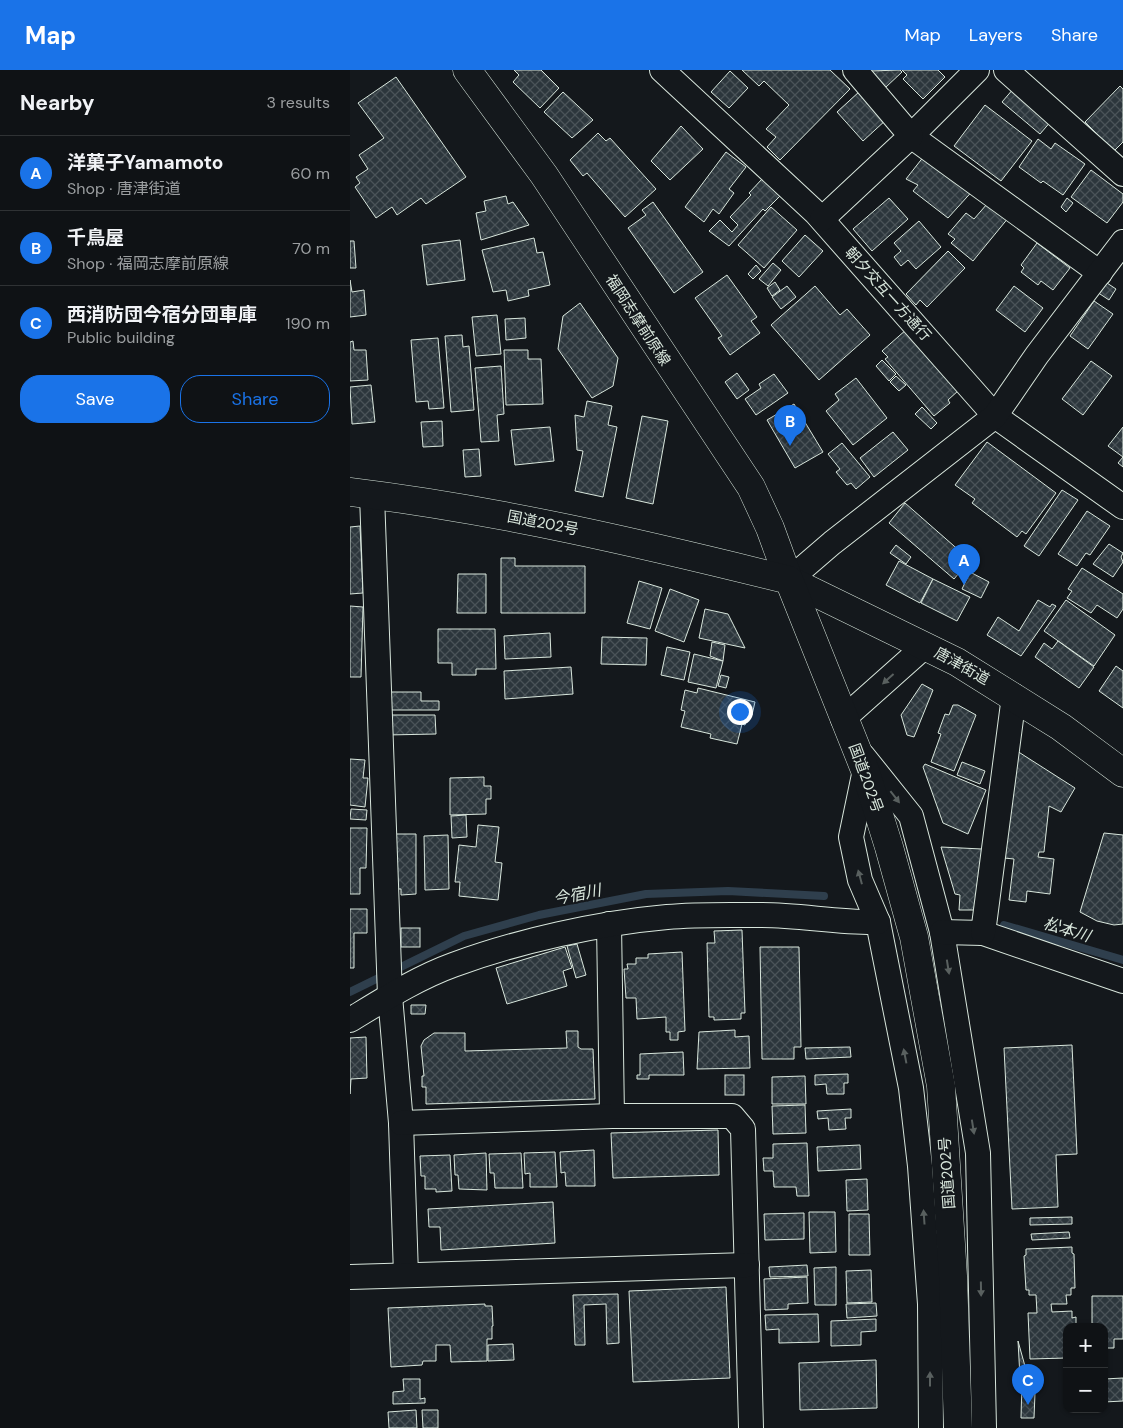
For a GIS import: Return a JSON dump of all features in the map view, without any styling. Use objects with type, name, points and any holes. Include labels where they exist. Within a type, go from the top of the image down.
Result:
[{"type":"main road","name":"福岡志摩前原線","points":[[467,70],[544,175],[751,487],[770,528],[789,580]]},
{"type":"main road","name":"国道202号","points":[[361,494],[572,528],[789,580],[865,770],[914,937],[941,1086],[953,1276],[958,1428]]},
{"type":"main road","name":"唐津街道","points":[[789,580],[924,646],[1014,696],[1062,727],[1123,773]]},
{"type":"street","points":[[855,70],[911,136],[1100,273]]},
{"type":"street","points":[[822,220],[911,136],[977,70]]},
{"type":"street","points":[[1006,70],[1123,174]]},
{"type":"street","name":"朝夕交互一方通行","points":[[664,71],[822,220],[995,416],[1123,507]]},
{"type":"street","points":[[789,580],[832,543],[995,416],[1036,355],[1123,242]]},
{"type":"street","points":[[361,494],[390,961],[390,996],[401,1123],[406,1275]]},
{"type":"street","points":[[843,719],[924,646]]},
{"type":"street","points":[[983,933],[1014,696]]},
{"type":"street","points":[[854,745],[911,816],[942,932],[978,1153],[984,1428]]},
{"type":"street","points":[[865,770],[851,837],[860,880],[878,922],[911,1088],[920,1166],[930,1304],[931,1428]]},
{"type":"street","points":[[350,1020],[390,996],[452,965],[569,932],[609,924],[668,916],[764,915],[845,922],[878,922]]},
{"type":"street","points":[[609,924],[612,1116]]},
{"type":"street","points":[[942,932],[983,933],[1123,981]]},
{"type":"street","points":[[401,1123],[612,1116],[732,1116],[743,1129],[751,1428]]},
{"type":"street","points":[[350,1277],[747,1265]]},
{"type":"building","points":[[514,70],[541,70],[559,88],[540,108],[513,82],[519,75]]},
{"type":"building","points":[[742,70],[830,70],[850,89],[780,160],[767,147],[776,137],[766,129],[789,105],[764,81],[759,86]]},
{"type":"building","points":[[900,70],[902,72],[886,87],[870,71]]},
{"type":"building","points":[[902,70],[938,70],[945,77],[923,99],[903,79],[907,75]]},
{"type":"building","points":[[730,71],[748,88],[729,108],[711,92]]},
{"type":"building","points":[[396,77],[466,177],[426,204],[421,198],[397,215],[392,207],[376,218],[355,187],[360,183],[356,177],[368,169],[359,155],[384,138],[358,103]]},
{"type":"building","points":[[1120,86],[1123,89],[1123,142],[1114,151],[1085,122]]},
{"type":"building","points":[[1014,88],[1052,120],[1040,134],[1002,102]]},
{"type":"building","points":[[860,91],[887,119],[863,141],[837,112]]},
{"type":"building","points":[[563,92],[593,120],[572,138],[544,112]]},
{"type":"building","points":[[985,105],[1032,141],[1001,181],[954,146]]},
{"type":"building","points":[[681,126],[703,149],[670,180],[651,161]]},
{"type":"building","points":[[598,133],[606,141],[610,138],[656,189],[625,217],[587,173],[583,176],[570,160]]},
{"type":"building","points":[[1038,139],[1051,149],[1055,143],[1085,164],[1063,195],[1043,181],[1041,183],[1019,167]]},
{"type":"building","points":[[928,151],[976,187],[948,218],[913,191],[918,185],[906,179]]},
{"type":"building","points":[[726,152],[746,167],[729,189],[734,193],[719,214],[713,209],[704,222],[685,207]]},
{"type":"building","points":[[1091,170],[1123,194],[1123,202],[1107,223],[1071,197]]},
{"type":"building","points":[[762,179],[780,196],[765,211],[763,209],[729,246],[709,231],[720,220],[732,232],[738,225],[730,217],[751,195],[749,193]]},
{"type":"building","points":[[506,196],[508,204],[513,202],[529,225],[481,240],[476,213],[486,211],[484,201]]},
{"type":"building","points":[[889,198],[908,219],[872,251],[853,229]]},
{"type":"building","points":[[1067,198],[1073,203],[1066,212],[1061,207]]},
{"type":"building","points":[[653,202],[703,272],[674,293],[628,228],[646,215],[642,210]]},
{"type":"building","points":[[987,204],[1009,217],[973,261],[951,243],[955,239],[948,234],[966,213],[974,219]]},
{"type":"building","points":[[771,207],[797,230],[764,268],[738,245]]},
{"type":"building","points":[[919,221],[941,247],[916,269],[908,260],[901,266],[894,257],[901,251],[894,243]]},
{"type":"building","points":[[805,235],[823,251],[799,277],[782,261]]},
{"type":"building","points":[[534,238],[537,253],[543,252],[550,285],[528,290],[529,296],[508,301],[506,290],[493,292],[482,250]]},
{"type":"building","points":[[460,240],[465,280],[427,285],[422,245]]},
{"type":"building","points":[[350,241],[354,241],[356,268],[350,268]]},
{"type":"building","points":[[1037,243],[1070,268],[1053,290],[1041,281],[1038,285],[1021,272],[1024,268],[1021,265]]},
{"type":"building","points":[[948,251],[965,268],[927,307],[920,300],[916,305],[906,294]]},
{"type":"building","points":[[773,263],[781,270],[768,286],[759,279]]},
{"type":"building","points":[[756,265],[761,271],[753,279],[748,274]]},
{"type":"building","points":[[727,275],[757,317],[751,321],[760,333],[730,355],[718,338],[722,336],[695,298]]},
{"type":"building","points":[[1101,279],[1116,289],[1109,300],[1094,290]]},
{"type":"building","points":[[350,280],[352,292],[364,290],[366,315],[350,317]]},
{"type":"building","points":[[775,282],[780,290],[772,296],[767,288]]},
{"type":"building","points":[[787,286],[796,297],[781,309],[772,297]]},
{"type":"building","points":[[815,286],[840,315],[847,309],[870,335],[819,380],[771,325]]},
{"type":"building","points":[[1014,286],[1043,308],[1025,332],[996,310]]},
{"type":"building","points":[[1094,301],[1113,314],[1088,349],[1070,336]]},
{"type":"building","points":[[580,303],[618,358],[613,386],[592,398],[558,349],[563,316]]},
{"type":"building","points":[[497,315],[501,354],[476,356],[472,317]]},
{"type":"building","points":[[525,318],[526,338],[506,340],[505,319]]},
{"type":"building","points":[[907,329],[959,390],[948,400],[950,403],[934,416],[885,359],[888,357],[882,351]]},
{"type":"building","points":[[462,335],[463,347],[469,346],[474,410],[451,412],[445,336]]},
{"type":"building","points":[[438,338],[444,408],[429,409],[428,401],[416,402],[411,340]]},
{"type":"building","points":[[353,341],[354,350],[366,350],[368,380],[350,381],[350,342]]},
{"type":"building","points":[[504,350],[528,350],[528,359],[541,359],[543,404],[506,405]]},
{"type":"building","points":[[882,360],[896,374],[889,381],[876,366]]},
{"type":"building","points":[[1091,361],[1112,376],[1083,415],[1062,399]]},
{"type":"building","points":[[501,366],[504,414],[497,415],[499,441],[481,442],[475,368]]},
{"type":"building","points":[[737,373],[749,390],[737,399],[725,382]]},
{"type":"building","points":[[774,374],[788,393],[756,415],[745,399],[761,388],[759,384]]},
{"type":"building","points":[[896,376],[906,385],[899,391],[890,382]]},
{"type":"building","points":[[856,378],[887,418],[853,445],[826,411],[839,400],[835,394]]},
{"type":"building","points":[[371,385],[375,422],[352,424],[350,387]]},
{"type":"building","points":[[587,401],[612,406],[608,425],[617,427],[603,497],[575,491],[583,451],[577,450],[575,415],[584,417]]},
{"type":"building","points":[[794,404],[823,452],[795,468],[767,420]]},
{"type":"building","points":[[922,407],[937,423],[931,429],[915,414]]},
{"type":"building","points":[[642,416],[668,421],[653,504],[626,498]]},
{"type":"building","points":[[442,421],[443,446],[423,447],[421,422]]},
{"type":"building","points":[[550,427],[554,461],[515,465],[511,430]]},
{"type":"building","points":[[1123,427],[1123,457],[1108,446]]},
{"type":"building","points":[[893,432],[908,450],[874,477],[860,458]]},
{"type":"building","points":[[987,442],[1056,493],[1026,534],[1022,531],[1017,537],[972,503],[975,499],[955,485]]},
{"type":"building","points":[[842,443],[870,477],[856,489],[851,483],[847,485],[836,472],[840,469],[828,454]]},
{"type":"building","points":[[479,449],[481,476],[465,477],[463,450]]},
{"type":"building","points":[[1123,457],[1123,467],[1118,463]]},
{"type":"building","points":[[1062,490],[1078,500],[1039,556],[1024,546]]},
{"type":"building","points":[[905,503],[970,560],[954,579],[889,523]]},
{"type":"building","points":[[1087,511],[1110,526],[1090,555],[1086,553],[1077,566],[1058,554]]},
{"type":"building","points":[[360,526],[363,593],[350,594],[350,527]]},
{"type":"building","points":[[1109,544],[1123,553],[1121,557],[1123,562],[1113,577],[1093,564]]},
{"type":"building","points":[[896,545],[911,557],[906,564],[890,553]]},
{"type":"building","points":[[501,558],[515,558],[515,566],[585,566],[585,613],[501,613]]},
{"type":"building","points":[[899,561],[933,579],[920,603],[886,585]]},
{"type":"building","points":[[1082,568],[1123,594],[1123,609],[1117,618],[1097,605],[1091,613],[1067,598],[1072,591],[1068,589]]},
{"type":"building","points":[[970,572],[989,582],[981,598],[962,589]]},
{"type":"building","points":[[458,574],[486,574],[486,613],[457,613]]},
{"type":"building","points":[[933,579],[970,597],[957,621],[921,603]]},
{"type":"building","points":[[639,581],[662,588],[650,629],[627,623]]},
{"type":"building","points":[[670,589],[699,600],[684,642],[655,631]]},
{"type":"building","points":[[1038,600],[1050,607],[1052,604],[1056,606],[1021,656],[987,635],[998,617],[1019,631]]},
{"type":"building","points":[[1066,600],[1115,635],[1094,666],[1044,631]]},
{"type":"building","points":[[350,606],[363,607],[361,677],[350,677]]},
{"type":"building","points":[[705,609],[728,614],[745,648],[699,638]]},
{"type":"building","points":[[438,629],[495,629],[496,669],[476,669],[476,675],[452,675],[452,663],[438,663]]},
{"type":"building","points":[[550,633],[551,657],[505,659],[504,636]]},
{"type":"building","points":[[602,637],[647,638],[646,665],[601,664]]},
{"type":"building","points":[[1058,641],[1094,667],[1079,688],[1035,657],[1044,643],[1052,649]]},
{"type":"building","points":[[712,642],[725,645],[723,661],[710,656]]},
{"type":"building","points":[[667,647],[690,652],[684,680],[661,675]]},
{"type":"building","points":[[694,654],[723,661],[716,688],[688,682]]},
{"type":"building","points":[[1116,666],[1123,671],[1123,708],[1099,691]]},
{"type":"building","points":[[571,667],[573,694],[505,699],[504,671]]},
{"type":"building","points":[[721,675],[729,677],[726,688],[718,686]]},
{"type":"building","points":[[922,684],[933,690],[914,737],[907,735],[901,715]]},
{"type":"building","points":[[698,688],[755,702],[752,715],[748,714],[745,725],[742,724],[737,744],[710,738],[711,734],[681,727],[685,711],[681,710],[685,690],[697,693]]},
{"type":"building","points":[[385,692],[421,692],[421,701],[439,701],[439,710],[385,710]]},
{"type":"building","points":[[953,705],[958,705],[976,715],[954,771],[931,762],[941,734],[938,733],[945,714],[949,715]]},
{"type":"building","points":[[388,715],[435,715],[436,734],[387,735]]},
{"type":"building","points":[[1017,751],[1075,788],[1061,812],[1049,806],[1044,852],[1039,852],[1038,857],[1054,859],[1050,894],[1027,891],[1026,902],[1009,900],[1014,859],[1004,858]]},
{"type":"building","points":[[350,759],[365,760],[363,778],[368,778],[365,807],[350,805]]},
{"type":"building","points":[[962,762],[985,771],[980,784],[957,775]]},
{"type":"building","points":[[925,764],[986,790],[968,834],[943,823],[923,767]]},
{"type":"building","points":[[484,777],[484,786],[491,786],[491,799],[486,799],[486,814],[450,815],[450,778]]},
{"type":"building","points":[[351,809],[367,810],[366,820],[350,819]]},
{"type":"building","points":[[466,815],[467,837],[452,838],[451,816]]},
{"type":"building","points":[[478,825],[499,827],[495,862],[502,863],[498,900],[459,896],[460,882],[455,882],[459,845],[476,847]]},
{"type":"building","points":[[350,828],[367,828],[366,868],[360,868],[360,894],[350,894]]},
{"type":"building","points":[[1104,833],[1123,835],[1123,924],[1114,925],[1097,921],[1080,912]]},
{"type":"building","points":[[391,834],[416,834],[416,894],[401,895],[401,889],[393,889]]},
{"type":"building","points":[[448,835],[449,889],[425,890],[424,836]]},
{"type":"building","points":[[941,847],[982,849],[974,910],[959,910],[960,895],[955,894]]},
{"type":"building","points":[[350,909],[367,909],[367,933],[354,933],[354,968],[350,968]]},
{"type":"building","points":[[401,928],[420,928],[420,947],[401,947]]},
{"type":"building","points":[[742,930],[745,1013],[741,1013],[741,1019],[714,1020],[714,1017],[709,1017],[707,943],[715,943],[714,931]]},
{"type":"building","points":[[577,944],[586,975],[576,978],[567,946]]},
{"type":"building","points":[[565,947],[572,968],[563,971],[567,986],[507,1004],[496,968]]},
{"type":"building","points":[[760,947],[799,947],[801,1047],[794,1047],[794,1059],[762,1059]]},
{"type":"building","points":[[682,952],[685,1031],[678,1032],[678,1040],[670,1040],[670,1032],[666,1032],[666,1017],[637,1019],[636,998],[626,998],[624,969],[628,969],[627,964],[636,964],[636,958],[648,958],[648,954]]},
{"type":"building","points":[[411,1005],[426,1005],[425,1014],[411,1014]]},
{"type":"building","points":[[735,1030],[735,1037],[749,1036],[750,1068],[697,1069],[699,1032]]},
{"type":"building","points":[[566,1031],[578,1031],[578,1047],[581,1049],[593,1049],[595,1099],[426,1104],[426,1087],[422,1087],[422,1076],[424,1076],[421,1046],[424,1040],[434,1033],[465,1033],[465,1051],[567,1048]]},
{"type":"building","points":[[366,1037],[367,1078],[351,1079],[350,1094],[350,1038]]},
{"type":"building","points":[[1072,1045],[1077,1154],[1056,1155],[1058,1207],[1012,1209],[1004,1048]]},
{"type":"building","points":[[850,1047],[851,1057],[806,1059],[805,1048]]},
{"type":"building","points":[[683,1052],[684,1075],[649,1075],[649,1079],[637,1079],[637,1075],[640,1075],[640,1054]]},
{"type":"building","points":[[848,1074],[848,1083],[844,1083],[844,1094],[827,1094],[826,1084],[815,1085],[815,1075]]},
{"type":"building","points":[[725,1075],[744,1075],[744,1095],[725,1095]]},
{"type":"building","points":[[805,1076],[806,1104],[772,1104],[772,1077]]},
{"type":"building","points":[[805,1105],[806,1133],[773,1134],[772,1106]]},
{"type":"building","points":[[851,1109],[851,1118],[845,1118],[846,1129],[829,1130],[828,1118],[818,1119],[817,1111]]},
{"type":"building","points":[[718,1130],[719,1175],[613,1178],[611,1133]]},
{"type":"building","points":[[807,1143],[809,1196],[797,1196],[796,1187],[774,1187],[773,1171],[764,1171],[763,1158],[773,1158],[773,1144]]},
{"type":"building","points":[[860,1145],[861,1169],[818,1171],[817,1147]]},
{"type":"building","points":[[594,1150],[595,1186],[566,1186],[565,1172],[561,1173],[560,1152]]},
{"type":"building","points":[[555,1152],[557,1187],[530,1187],[530,1173],[525,1174],[524,1153]]},
{"type":"building","points":[[486,1153],[487,1190],[459,1189],[458,1175],[455,1175],[454,1155]]},
{"type":"building","points":[[521,1153],[523,1188],[495,1188],[494,1173],[490,1173],[489,1154]]},
{"type":"building","points":[[450,1155],[452,1191],[436,1192],[436,1189],[425,1189],[425,1176],[421,1176],[420,1156]]},
{"type":"building","points":[[867,1179],[868,1210],[847,1211],[846,1180]]},
{"type":"building","points":[[553,1202],[555,1243],[441,1250],[440,1227],[429,1227],[428,1209]]},
{"type":"building","points":[[809,1212],[835,1212],[836,1252],[810,1253]]},
{"type":"building","points":[[804,1213],[804,1239],[765,1240],[764,1214]]},
{"type":"building","points":[[849,1214],[869,1214],[870,1255],[849,1255]]},
{"type":"building","points":[[1072,1217],[1072,1224],[1030,1225],[1030,1218]]},
{"type":"building","points":[[1069,1232],[1070,1238],[1032,1240],[1031,1234]]},
{"type":"building","points":[[1072,1247],[1075,1288],[1071,1288],[1071,1295],[1066,1295],[1067,1304],[1051,1304],[1052,1312],[1072,1311],[1072,1318],[1076,1317],[1076,1323],[1063,1323],[1063,1358],[1030,1359],[1028,1313],[1037,1313],[1036,1295],[1029,1295],[1029,1290],[1026,1290],[1024,1256],[1026,1255],[1026,1249]]},
{"type":"building","points":[[807,1265],[808,1276],[770,1277],[769,1267]]},
{"type":"building","points":[[836,1267],[836,1305],[815,1305],[814,1268]]},
{"type":"building","points":[[871,1270],[872,1302],[847,1303],[846,1271]]},
{"type":"building","points":[[807,1277],[808,1303],[788,1304],[788,1309],[765,1310],[764,1279]]},
{"type":"building","points":[[726,1287],[730,1378],[633,1382],[629,1291]]},
{"type":"building","points":[[618,1294],[619,1343],[607,1344],[606,1304],[584,1305],[585,1345],[575,1345],[573,1295]]},
{"type":"building","points":[[1092,1296],[1123,1296],[1123,1339],[1114,1339],[1114,1348],[1108,1348],[1108,1323],[1092,1323]]},
{"type":"building","points":[[876,1303],[877,1316],[847,1318],[846,1304]]},
{"type":"building","points":[[485,1304],[485,1306],[492,1306],[493,1326],[492,1339],[487,1339],[487,1361],[451,1362],[450,1345],[436,1345],[436,1361],[423,1361],[422,1365],[391,1367],[388,1308]]},
{"type":"building","points":[[818,1314],[819,1342],[779,1343],[779,1329],[766,1330],[765,1315]]},
{"type":"building","points":[[876,1319],[876,1331],[861,1332],[861,1345],[831,1346],[831,1321]]},
{"type":"building","points":[[1018,1341],[1028,1377],[1020,1377]]},
{"type":"building","points":[[513,1344],[514,1360],[488,1361],[488,1345]]},
{"type":"building","points":[[876,1360],[877,1408],[800,1410],[799,1363]]},
{"type":"building","points":[[1123,1378],[1123,1401],[1108,1402],[1108,1379]]},
{"type":"building","points":[[403,1379],[420,1379],[420,1399],[425,1398],[425,1403],[393,1404],[393,1392],[404,1391]]},
{"type":"building","points":[[1022,1381],[1030,1381],[1035,1393],[1034,1418],[1021,1418]]},
{"type":"building","points":[[416,1410],[417,1428],[389,1428],[388,1412]]},
{"type":"building","points":[[422,1410],[438,1410],[438,1428],[423,1428]]},
{"type":"waterway","name":"今宿川","points":[[350,992],[464,936],[539,915],[646,894],[728,891],[824,896]]},
{"type":"waterway","name":"松本川","points":[[1004,925],[1123,960]]},
{"type":"place","name":"千鳥屋","points":[[790,446]]},
{"type":"place","name":"洋菓子Yamamoto","points":[[964,585]]},
{"type":"place","name":"西消防団今宿分団車庫","points":[[1028,1405]]}]
